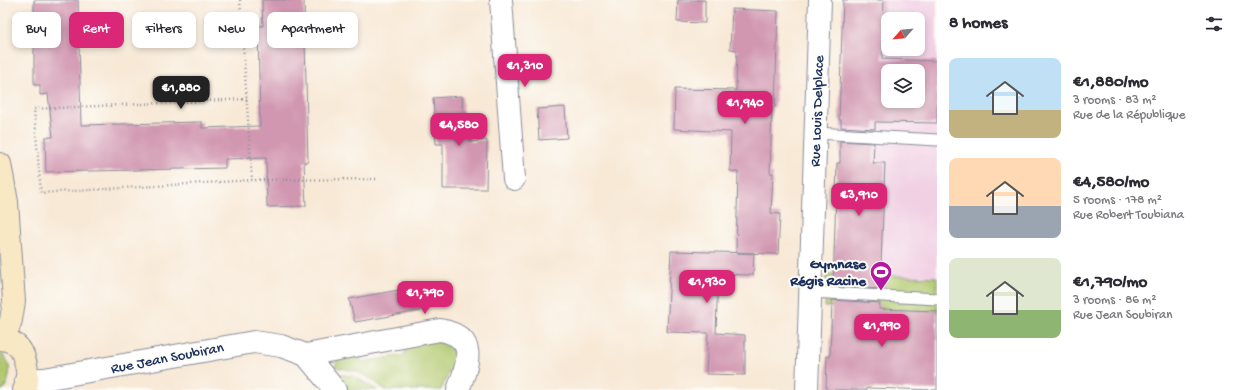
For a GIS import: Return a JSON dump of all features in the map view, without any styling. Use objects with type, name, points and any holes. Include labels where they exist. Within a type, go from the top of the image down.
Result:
[{"type":"main road","points":[[0,164],[6,202],[14,301],[11,320],[2,339],[16,345],[22,354],[26,365],[25,385]]},
{"type":"street","points":[[501,0],[514,179]]},
{"type":"street","name":"Rue Louis Delplace","points":[[807,390],[820,0]]},
{"type":"street","points":[[335,390],[306,355],[432,331],[448,332],[463,343],[468,352],[468,364],[458,390]]},
{"type":"street","name":"Rue Jean Soubiran","points":[[25,385],[51,378],[254,342],[282,346],[306,355]]},
{"type":"lane","points":[[816,133],[937,140]]},
{"type":"lane","points":[[810,292],[937,299]]},
{"type":"path","points":[[240,0],[252,180]]},
{"type":"path","points":[[247,99],[34,109],[41,193],[252,180],[379,179]]},
{"type":"shaded area","points":[[843,0],[937,0],[937,277],[833,273],[840,146]]},
{"type":"green space","name":"Gymnase Régis Racine","points":[[826,274],[937,277],[937,311],[825,307]]},
{"type":"green space","points":[[430,340],[447,346],[454,353],[454,371],[449,372],[441,390],[385,390],[373,380],[356,371],[335,367],[338,358],[358,353],[363,362],[404,355],[408,346]]},
{"type":"green space","points":[[0,353],[7,360],[9,365],[8,381],[3,390],[0,390]]},
{"type":"green space","points":[[333,374],[353,376],[377,390],[345,390]]},
{"type":"building","points":[[34,0],[78,0],[78,12],[69,12],[69,48],[79,48],[81,125],[202,122],[202,128],[260,126],[258,48],[259,26],[263,26],[262,0],[304,0],[304,12],[267,12],[267,48],[305,48],[308,162],[304,162],[306,206],[267,207],[266,158],[225,159],[225,168],[46,172],[45,137],[53,137],[48,94],[40,95],[40,85],[34,85],[34,48],[61,48],[61,12],[34,12]]},
{"type":"building","points":[[678,0],[705,0],[705,23],[677,22]]},
{"type":"building","points":[[843,0],[884,0],[884,12],[881,12],[882,59],[937,61],[937,123],[875,122],[875,129],[841,127],[841,120],[839,120]]},
{"type":"building","points":[[732,9],[778,11],[775,107],[772,107],[770,173],[773,173],[771,213],[780,214],[778,254],[736,253],[738,172],[730,171],[731,132],[674,129],[675,89],[736,90],[737,50],[730,49]]},
{"type":"building","points":[[462,96],[464,127],[469,126],[470,142],[487,140],[486,189],[443,189],[443,144],[436,144],[433,98]]},
{"type":"building","points":[[565,107],[567,138],[539,140],[537,109]]},
{"type":"building","points":[[840,141],[874,143],[873,163],[885,163],[880,289],[833,286],[837,163],[840,163]]},
{"type":"building","points":[[671,251],[754,253],[753,275],[718,274],[716,333],[745,335],[745,375],[706,374],[708,333],[667,332]]},
{"type":"building","points":[[415,287],[420,311],[355,322],[349,299]]},
{"type":"building","points":[[832,300],[880,303],[879,309],[937,311],[937,390],[867,388],[867,390],[826,390],[827,356],[830,357]]},
{"type":"place","name":"Gymnase Régis Racine","points":[[881,292]]}]
